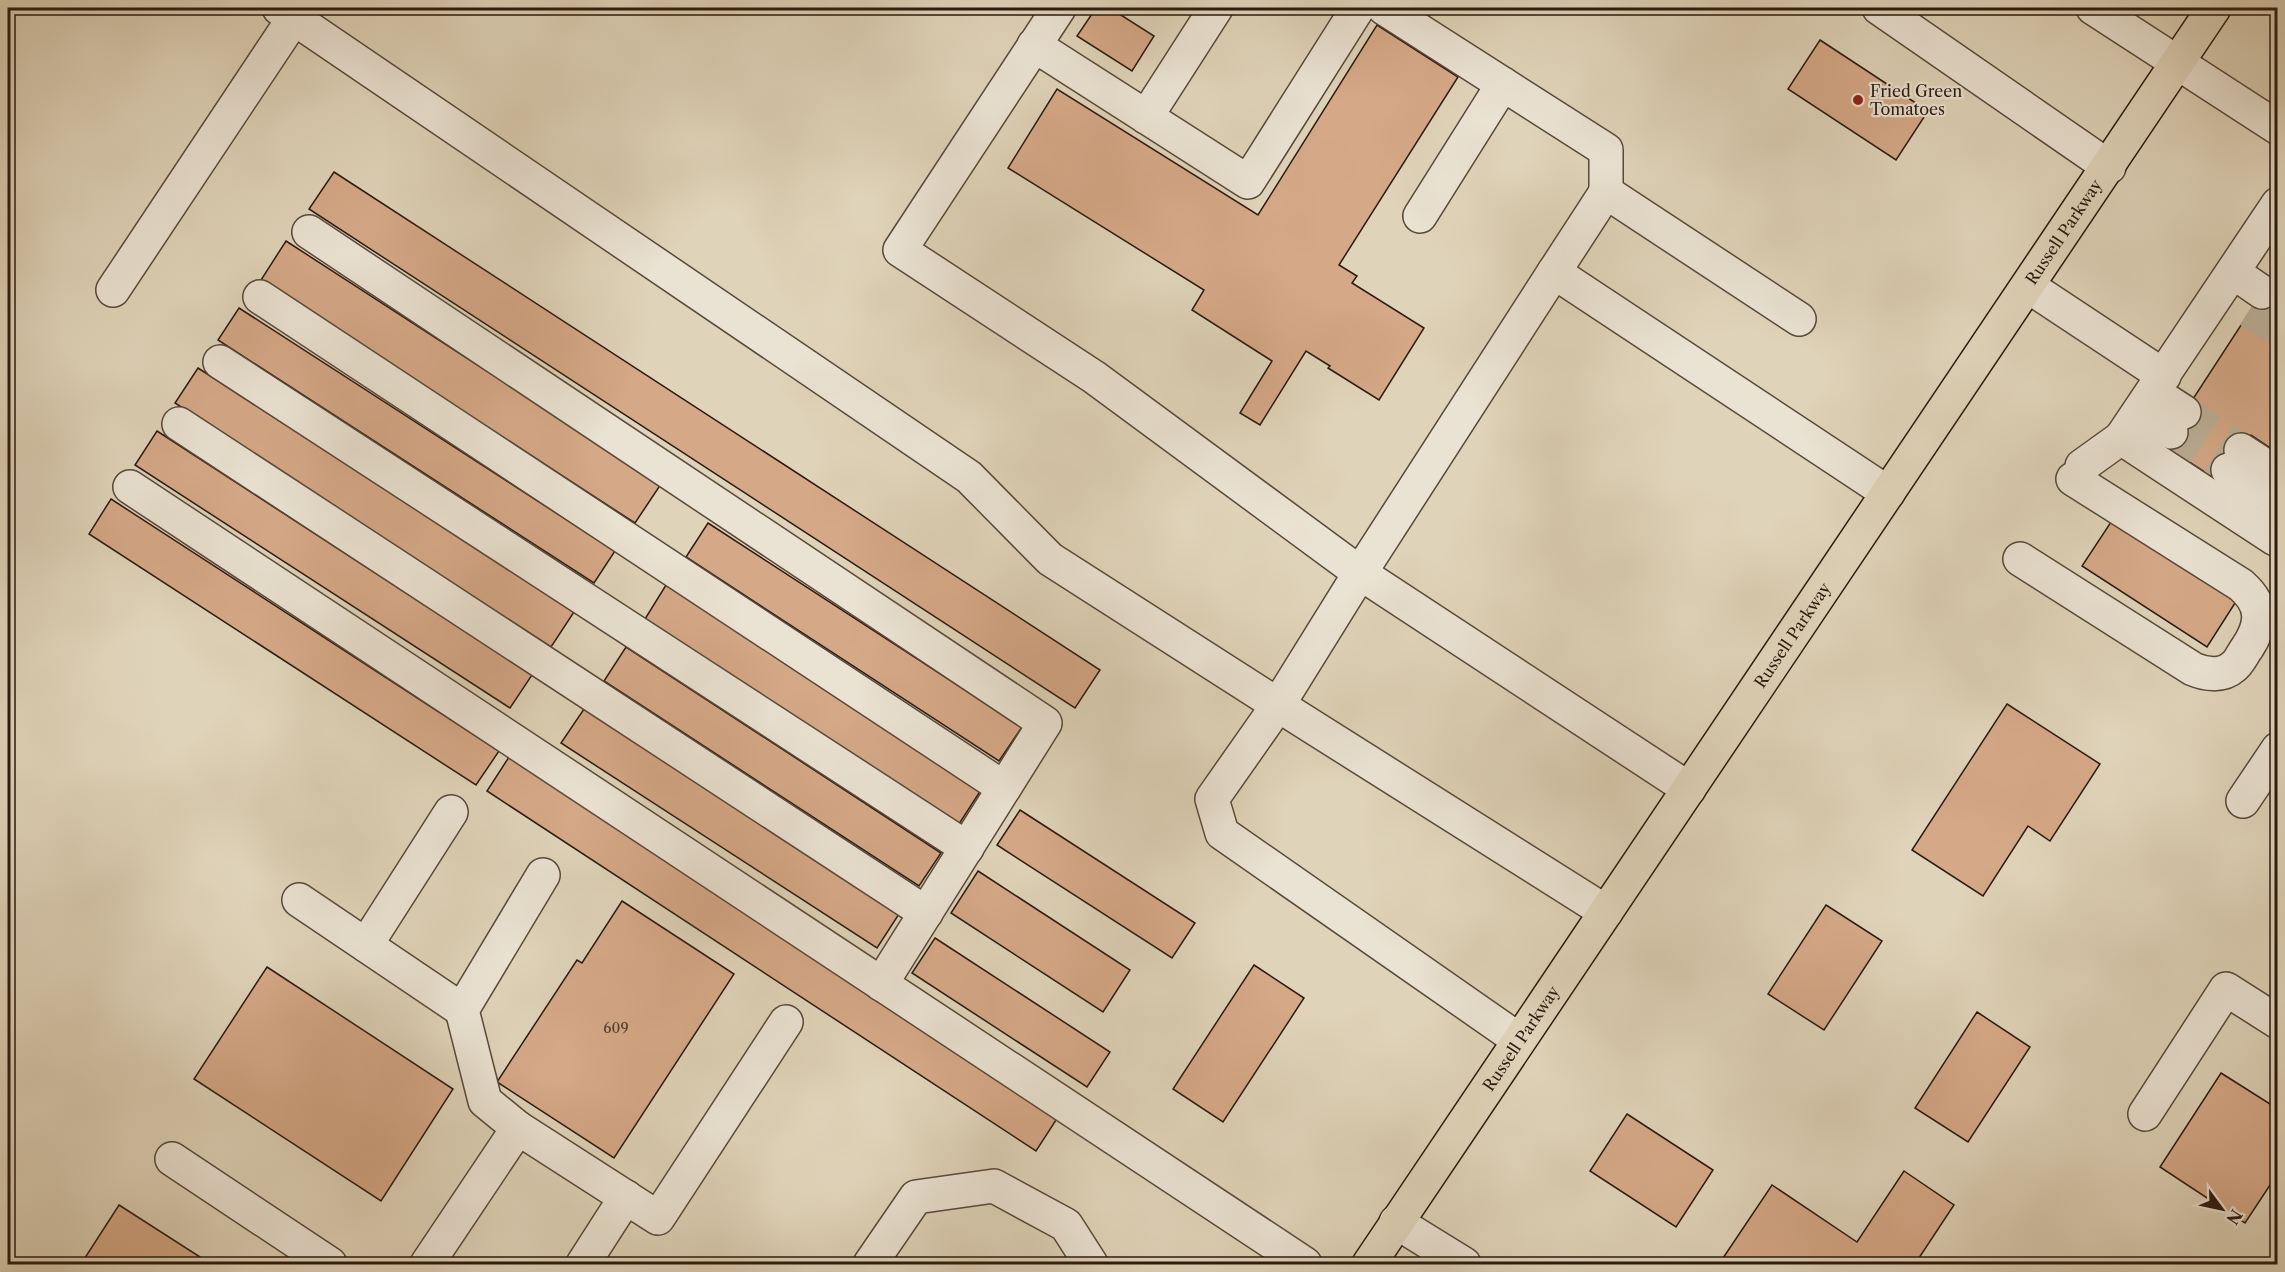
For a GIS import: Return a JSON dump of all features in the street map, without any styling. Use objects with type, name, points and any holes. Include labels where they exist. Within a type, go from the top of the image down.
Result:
[{"type":"main road","name":"Russell Parkway","points":[[1369,1264],[2214,8]]},
{"type":"street","points":[[1059,8],[900,250],[1094,377],[1360,573],[1689,789]]},
{"type":"street","points":[[1146,117],[1216,8]]},
{"type":"street","points":[[1034,45],[1248,182],[1358,8]]},
{"type":"street","points":[[1384,8],[1606,150],[1606,192],[1360,573],[1278,705],[1212,799],[1222,833],[1519,1040]]},
{"type":"street","points":[[1879,8],[2109,167]]},
{"type":"street","points":[[2093,8],[2277,128]]},
{"type":"street","points":[[113,290],[286,13],[969,477],[1050,559],[1606,912]]},
{"type":"street","points":[[1420,216],[1503,84]]},
{"type":"street","points":[[1606,192],[1799,319]]},
{"type":"street","points":[[2020,559],[2193,669],[2205,674],[2220,673],[2233,667],[2255,634],[2259,619],[2257,606],[2250,593],[2078,472],[2121,438],[2226,282],[2268,238],[2277,204]]},
{"type":"street","points":[[309,232],[1045,723],[881,984]]},
{"type":"street","points":[[1554,272],[1888,493]]},
{"type":"street","points":[[2226,282],[2256,302]]},
{"type":"street","points":[[2028,286],[2152,393],[2177,422]]},
{"type":"street","points":[[260,297],[1004,788]]},
{"type":"street","points":[[220,362],[967,848]]},
{"type":"street","points":[[179,424],[926,913]]},
{"type":"street","points":[[2121,438],[2275,539],[2277,535]]},
{"type":"street","points":[[2277,474],[2235,460],[2277,502]]},
{"type":"street","points":[[130,486],[1305,1264]]},
{"type":"street","points":[[2243,801],[2277,749]]},
{"type":"street","points":[[366,945],[451,812]]},
{"type":"street","points":[[462,1010],[543,875]]},
{"type":"street","points":[[298,900],[462,1010],[485,1101],[518,1128],[658,1218],[786,1022]]},
{"type":"street","points":[[2145,1114],[2226,989],[2277,1022]]},
{"type":"street","points":[[427,1264],[518,1128]]},
{"type":"street","points":[[172,1159],[330,1264]]},
{"type":"street","points":[[870,1264],[916,1197],[993,1186],[1066,1225],[1091,1264]]},
{"type":"street","points":[[583,1264],[626,1197]]},
{"type":"street","points":[[1396,1222],[1464,1264]]},
{"type":"building","points":[[1096,8],[1110,8],[1154,36],[1132,71],[1077,36]]},
{"type":"building","points":[[1377,25],[1458,77],[1339,265],[1357,276],[1352,283],[1424,328],[1379,400],[1328,368],[1330,366],[1306,351],[1260,425],[1240,413],[1272,361],[1192,310],[1204,290],[1008,168],[1057,89],[1258,215]]},
{"type":"building","name":"Fried Green Tomatoes","points":[[1820,40],[1928,111],[1896,160],[1788,89]]},
{"type":"building","points":[[334,172],[1100,670],[1075,708],[309,209]]},
{"type":"building","points":[[286,241],[661,484],[635,523],[261,280]]},
{"type":"building","points":[[2271,279],[2278,283],[2278,453],[2251,435],[2220,482],[2163,445]]},
{"type":"building","points":[[239,308],[615,551],[594,583],[218,340]]},
{"type":"building","points":[[198,368],[574,612],[551,647],[175,403]]},
{"type":"building","points":[[157,431],[532,675],[510,708],[135,465]]},
{"type":"building","points":[[111,499],[499,751],[476,785],[89,534]]},
{"type":"building","points":[[2113,519],[2237,600],[2207,647],[2082,566]]},
{"type":"building","points":[[708,523],[1022,727],[999,761],[686,557]]},
{"type":"building","points":[[666,585],[981,790],[959,824],[645,619]]},
{"type":"building","points":[[626,647],[941,853],[919,886],[604,681]]},
{"type":"building","points":[[2007,704],[2100,764],[2050,841],[2028,826],[1983,896],[1912,850]]},
{"type":"building","points":[[584,709],[899,914],[877,948],[561,743]]},
{"type":"building","points":[[509,757],[1058,1117],[1036,1151],[487,791]]},
{"type":"building","points":[[1020,810],[1195,923],[1172,958],[997,845]]},
{"type":"building","points":[[978,871],[1130,970],[1103,1012],[951,913]]},
{"type":"building","points":[[622,901],[734,974],[614,1158],[497,1082],[577,960],[582,963]]},
{"type":"building","points":[[1826,905],[1882,941],[1824,1030],[1768,994]]},
{"type":"building","points":[[935,938],[1110,1052],[1087,1087],[912,973]]},
{"type":"building","points":[[1254,965],[1304,998],[1223,1122],[1173,1089]]},
{"type":"building","points":[[267,967],[453,1089],[381,1201],[194,1079]]},
{"type":"building","points":[[1977,1012],[2030,1047],[1968,1142],[1915,1108]]},
{"type":"building","points":[[2221,1073],[2278,1109],[2278,1173],[2245,1223],[2160,1167]]},
{"type":"building","points":[[1627,1114],[1713,1170],[1676,1227],[1590,1171]]},
{"type":"building","points":[[1904,1171],[1954,1205],[1915,1264],[1719,1264],[1772,1185],[1857,1242]]},
{"type":"building","points":[[119,1205],[211,1264],[81,1264]]},
{"type":"tunnel","points":[[2249,311],[2278,330]]},
{"type":"tunnel","points":[[2184,412],[2241,450]]},
{"type":"tunnel","points":[[2171,432],[2228,470]]},
{"type":"place","name":"Fried Green Tomatoes","points":[[1858,100]]}]
